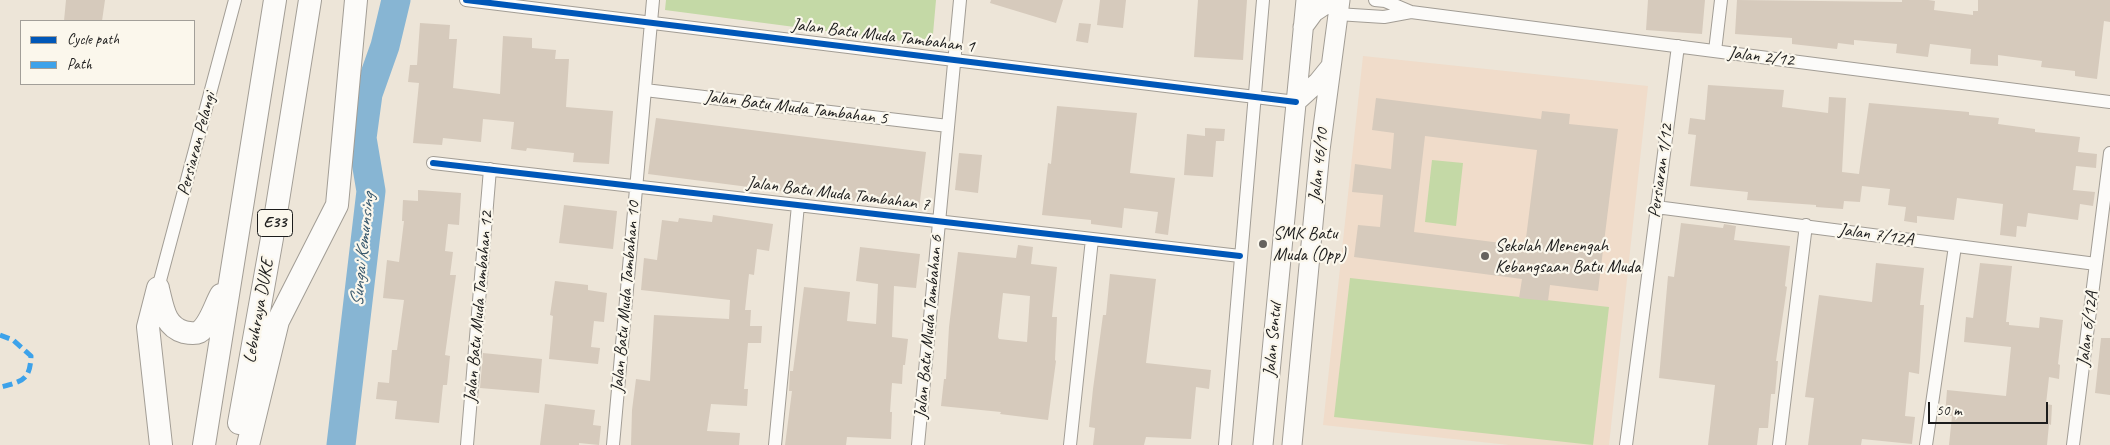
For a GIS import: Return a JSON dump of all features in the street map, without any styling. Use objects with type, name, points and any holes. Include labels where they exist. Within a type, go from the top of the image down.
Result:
[{"type":"highway","name":"Lebuhraya DUKE","points":[[204,445],[275,0]]},
{"type":"highway","name":"Lebuhraya DUKE","points":[[235,445],[272,238],[310,0]]},
{"type":"highway","points":[[248,445],[278,321],[336,205],[356,0]]},
{"type":"highway","points":[[158,288],[166,318],[170,325],[176,329],[194,334],[200,331],[207,322],[230,277]]},
{"type":"highway","points":[[158,288],[148,327],[161,445]]},
{"type":"main road","points":[[1303,27],[1306,0]]},
{"type":"main road","points":[[1303,27],[1314,12],[1332,3]]},
{"type":"main road","name":"Jalan 46/10","points":[[1304,317],[1320,150],[1331,66],[1332,3]]},
{"type":"main road","name":"Jalan 46/10","points":[[1282,235],[1303,27]]},
{"type":"main road","points":[[1320,150],[1296,102],[1318,82],[1331,66]]},
{"type":"main road","name":"Jalan Sentul","points":[[1263,445],[1282,235]]},
{"type":"main road","name":"Jalan Sentul","points":[[1292,445],[1304,317]]},
{"type":"street","name":"Persiaran Pelangi","points":[[158,288],[235,0]]},
{"type":"street","name":"Jalan Batu Muda Tambahan 1","points":[[466,0],[1296,102]]},
{"type":"street","name":"Jalan Batu Muda Tambahan 10","points":[[613,445],[653,0]]},
{"type":"street","name":"Jalan Batu Muda Tambahan 6","points":[[918,445],[960,0]]},
{"type":"street","points":[[1225,445],[1263,0]]},
{"type":"street","name":"Jalan 2/12","points":[[1375,0],[1385,1],[1411,12],[2110,102]]},
{"type":"street","points":[[1715,51],[1721,0]]},
{"type":"street","name":"Jalan 2/12","points":[[1332,3],[1384,17],[1411,12]]},
{"type":"street","name":"Persiaran 1/12","points":[[1626,445],[1678,46]]},
{"type":"street","name":"Jalan Batu Muda Tambahan 5","points":[[645,90],[948,126]]},
{"type":"street","name":"Jalan 6/12A","points":[[2073,445],[2110,152]]},
{"type":"street","name":"Jalan Batu Muda Tambahan 7","points":[[433,162],[1240,256]]},
{"type":"street","name":"Jalan Batu Muda Tambahan 12","points":[[467,445],[490,169]]},
{"type":"street","points":[[775,445],[798,205]]},
{"type":"street","name":"Jalan 7/12A","points":[[1656,207],[2096,264]]},
{"type":"street","points":[[1779,445],[1806,225]]},
{"type":"street","points":[[1070,445],[1092,239]]},
{"type":"street","points":[[1926,445],[1955,246]]},
{"type":"shaded area","name":"Sekolah Menengah Kebangsaan Batu Muda","points":[[1363,56],[1648,86],[1609,445],[1509,445],[1323,425]]},
{"type":"green space","points":[[666,0],[936,0],[932,45],[665,10]]},
{"type":"green space","points":[[1432,160],[1463,163],[1456,226],[1425,222]]},
{"type":"green space","points":[[1350,278],[1609,307],[1593,445],[1334,417]]},
{"type":"building","points":[[66,0],[105,0],[102,20],[64,20]]},
{"type":"building","points":[[991,0],[1063,0],[1056,23],[990,3]]},
{"type":"building","points":[[1100,0],[1126,0],[1123,28],[1097,25]]},
{"type":"building","points":[[1198,0],[1247,0],[1243,60],[1194,57]]},
{"type":"building","points":[[1648,0],[1705,0],[1702,34],[1646,30]]},
{"type":"building","points":[[1737,0],[1902,2],[1902,0],[1928,0],[1935,1],[1934,10],[1973,15],[1973,11],[1978,11],[1978,0],[2110,0],[2110,22],[2104,21],[2097,79],[2075,76],[2075,71],[2041,67],[2042,61],[1998,55],[1998,66],[1970,64],[1971,49],[1930,44],[1928,57],[1896,53],[1897,44],[1854,40],[1854,45],[1838,43],[1837,49],[1792,44],[1792,38],[1735,34]]},
{"type":"building","points":[[420,23],[450,25],[449,39],[457,39],[453,88],[500,94],[503,36],[532,38],[532,48],[556,50],[555,59],[569,59],[566,107],[613,111],[609,164],[573,162],[574,153],[527,148],[526,151],[511,149],[514,122],[483,119],[481,142],[443,138],[442,145],[413,143],[419,83],[408,82],[410,65],[417,65]]},
{"type":"building","points":[[1079,23],[1091,24],[1088,43],[1076,41]]},
{"type":"building","points":[[1708,85],[1784,90],[1782,107],[1828,113],[1829,97],[1846,98],[1842,172],[1859,174],[1869,103],[1969,112],[1969,115],[1999,118],[1998,124],[2035,129],[2035,132],[2080,137],[2078,152],[2097,154],[2096,168],[2076,166],[2073,190],[2095,192],[2093,206],[2080,204],[2078,220],[2028,213],[2026,227],[2017,226],[2016,237],[2000,235],[2003,204],[1957,198],[1954,220],[1917,216],[1917,223],[1904,221],[1906,207],[1888,205],[1890,189],[1862,186],[1860,202],[1844,201],[1843,209],[1747,200],[1748,192],[1690,186],[1696,135],[1688,134],[1690,118],[1705,120]]},
{"type":"building","points":[[1376,98],[1541,119],[1542,111],[1570,114],[1569,124],[1618,129],[1598,291],[1550,285],[1548,301],[1519,298],[1522,279],[1354,257],[1358,225],[1380,227],[1383,195],[1352,192],[1355,164],[1391,169],[1394,133],[1372,130]],"holes":[[[1425,136],[1537,150],[1525,246],[1414,232]]]},
{"type":"building","points":[[1057,106],[1137,113],[1130,173],[1175,178],[1168,235],[1155,233],[1158,212],[1124,208],[1122,228],[1091,224],[1091,220],[1042,215],[1048,163],[1051,164]]},
{"type":"building","points":[[656,118],[926,152],[919,209],[648,174]]},
{"type":"building","points":[[1205,128],[1225,129],[1224,141],[1216,141],[1213,177],[1184,175],[1187,134],[1205,136]]},
{"type":"building","points":[[959,153],[982,155],[978,193],[955,190]]},
{"type":"building","points":[[418,190],[461,193],[459,225],[448,224],[445,251],[453,252],[450,275],[456,275],[445,355],[450,356],[447,385],[443,385],[439,423],[395,419],[397,401],[376,399],[378,382],[389,383],[392,350],[397,350],[404,300],[383,298],[387,260],[399,262],[404,221],[402,221],[403,200],[418,201]]},
{"type":"building","points":[[564,205],[617,211],[613,249],[559,243]]},
{"type":"building","points":[[713,215],[773,224],[769,251],[757,249],[754,275],[749,274],[745,310],[751,310],[750,326],[762,326],[761,343],[748,343],[744,389],[748,389],[747,406],[711,404],[707,431],[740,433],[739,445],[631,445],[632,410],[636,379],[650,381],[654,315],[729,319],[730,300],[641,290],[644,258],[657,260],[662,220],[678,222],[679,218],[712,222]]},
{"type":"building","points":[[1681,223],[1723,228],[1724,224],[1736,226],[1734,240],[1790,246],[1785,286],[1787,287],[1776,361],[1778,361],[1775,394],[1771,394],[1768,428],[1759,428],[1757,445],[1708,445],[1715,385],[1659,378],[1668,276],[1674,277]]},
{"type":"building","points":[[1018,245],[1033,247],[1031,264],[1057,267],[1052,317],[1057,317],[1056,361],[1048,420],[1000,414],[1001,412],[941,406],[944,379],[946,379],[949,327],[958,252],[1016,258]],"holes":[[[1003,293],[1030,296],[1027,342],[999,339]]]},
{"type":"building","points":[[860,247],[920,254],[916,288],[894,286],[892,337],[908,339],[905,365],[903,365],[902,384],[892,383],[891,439],[847,437],[846,445],[785,445],[792,391],[789,391],[790,371],[793,371],[804,287],[850,292],[847,321],[876,324],[878,284],[856,281]]},
{"type":"building","points":[[1876,263],[1924,268],[1920,305],[1924,305],[1919,374],[1909,372],[1905,416],[1915,417],[1912,444],[1862,439],[1861,445],[1808,445],[1814,398],[1805,397],[1819,295],[1872,302]]},
{"type":"building","points":[[1980,263],[2012,266],[2006,322],[2009,322],[2009,325],[2039,328],[2040,317],[2063,320],[2058,364],[2060,365],[2059,379],[2049,377],[2046,404],[2052,405],[2047,445],[1949,445],[1952,416],[1945,416],[1947,390],[2006,396],[2011,347],[1964,342],[1966,317],[1973,318]]},
{"type":"building","points":[[1110,274],[1156,279],[1146,363],[1211,370],[1209,389],[1196,387],[1191,439],[1146,437],[1144,445],[1093,445],[1095,428],[1089,427],[1103,315],[1106,315]]},
{"type":"building","points":[[555,281],[588,285],[588,290],[607,293],[604,322],[594,321],[591,347],[600,348],[598,364],[549,359],[553,316],[550,315]]},
{"type":"building","points":[[2101,338],[2110,338],[2110,395],[2095,393]]},
{"type":"building","points":[[483,353],[542,359],[539,393],[480,388]]},
{"type":"building","points":[[545,404],[595,410],[593,425],[601,426],[599,445],[579,443],[579,445],[540,445]]},
{"type":"waterway","name":"Sungai Kemunsing","points":[[341,445],[371,191],[362,138],[368,94],[385,46],[396,0]]},
{"type":"marked path","points":[[0,335],[13,340],[31,356],[27,375],[20,381],[1,387]]},
{"type":"cycle path","points":[[466,0],[1296,102]]},
{"type":"cycle path","points":[[433,163],[1240,256]]},
{"type":"place","name":"SMK Batu Muda (Opp)","points":[[1263,244]]},
{"type":"place","name":"Sekolah Menengah Kebangsaan Batu Muda","points":[[1485,256]]}]
